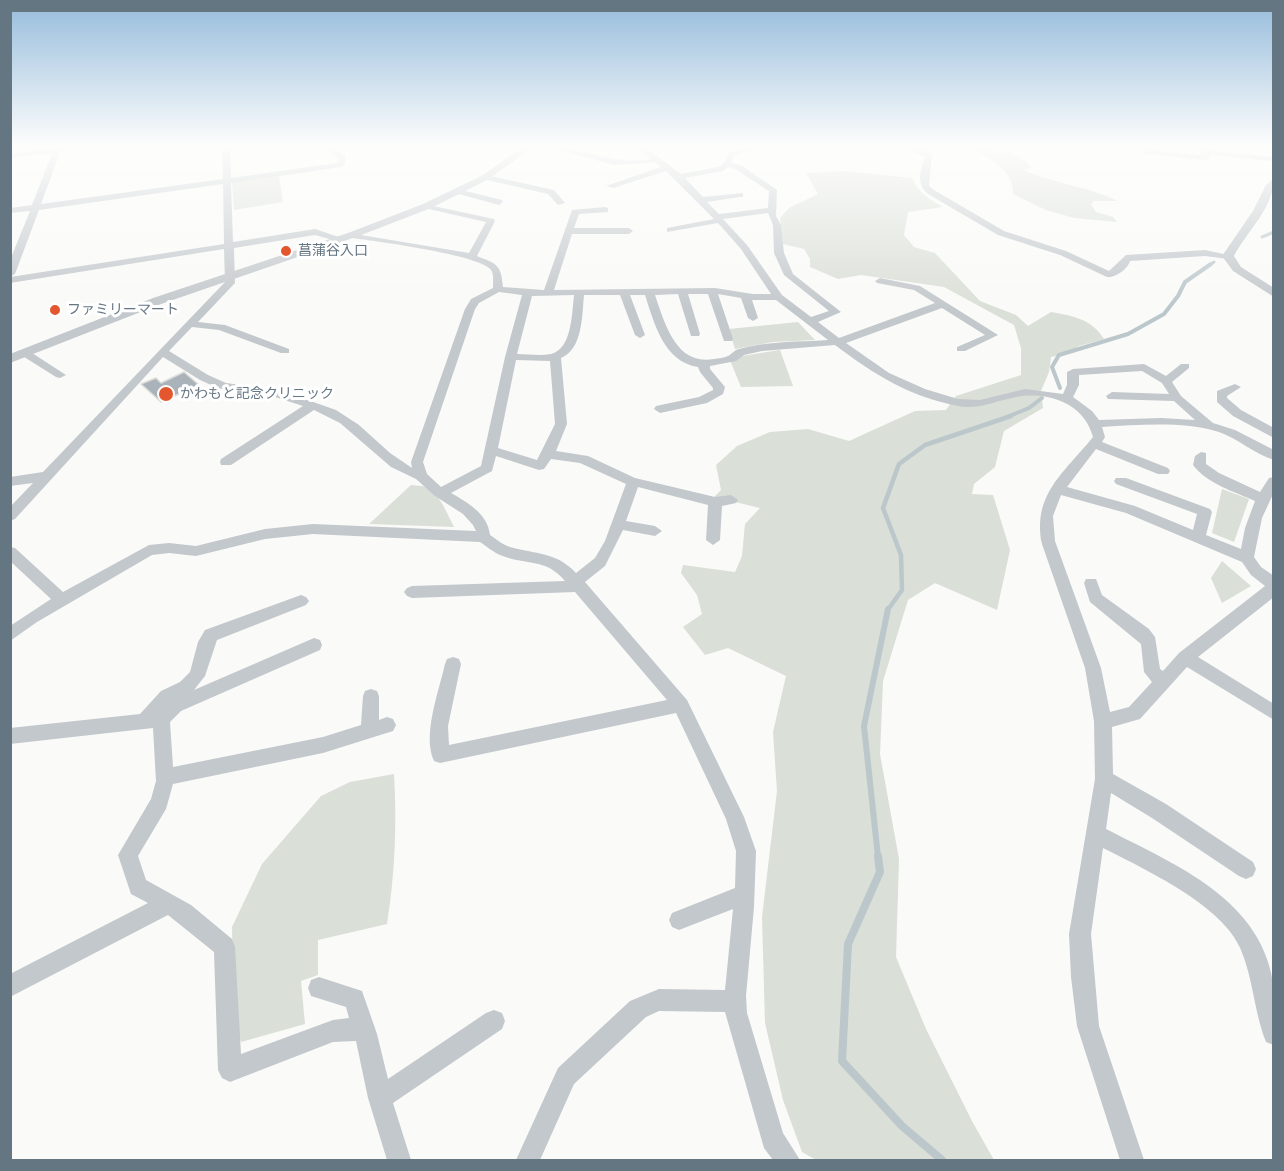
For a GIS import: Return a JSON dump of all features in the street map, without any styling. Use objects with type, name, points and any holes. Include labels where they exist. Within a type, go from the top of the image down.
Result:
[{"type":"street","points":[[10,274],[38,201]]},
{"type":"street","points":[[10,212],[87,201]]},
{"type":"street","points":[[10,516],[162,352],[230,283],[227,201]]},
{"type":"street","points":[[10,359],[157,301],[346,237],[438,201]]},
{"type":"street","points":[[471,258],[491,221],[497,204],[487,201]]},
{"type":"street","points":[[702,201],[744,247],[778,297],[888,378],[966,404],[991,402],[1012,394],[1044,392],[1066,399],[1083,409],[1096,424],[1099,437],[1058,489],[1046,513],[1049,544],[1093,668],[1103,721],[1104,779],[1080,934],[1084,997],[1088,1026],[1132,1161]]},
{"type":"street","points":[[772,201],[772,216],[777,225],[779,253],[789,275],[836,312],[810,321]]},
{"type":"street","points":[[946,201],[1000,233],[1063,253],[1110,275],[1125,264],[1126,258],[1205,253],[1228,256],[1237,269],[1274,294]]},
{"type":"street","points":[[1228,256],[1234,243],[1259,209],[1262,201]]},
{"type":"street","points":[[427,206],[491,221]]},
{"type":"street","points":[[548,293],[576,212],[605,210]]},
{"type":"street","points":[[670,230],[747,210]]},
{"type":"street","points":[[717,217],[772,210]]},
{"type":"street","points":[[569,231],[629,231]]},
{"type":"street","points":[[10,280],[315,232],[438,249],[471,258],[495,268],[498,289]]},
{"type":"street","points":[[880,281],[917,288],[993,335],[960,349]]},
{"type":"street","points":[[421,476],[417,462],[470,309],[475,301],[498,289],[528,293],[712,291],[745,296],[778,297]]},
{"type":"street","points":[[712,291],[728,339]]},
{"type":"street","points":[[510,357],[555,357],[573,340],[579,292]]},
{"type":"street","points":[[624,292],[640,335]]},
{"type":"street","points":[[649,292],[667,341],[696,364],[732,359],[740,352],[762,348],[838,342],[943,304]]},
{"type":"street","points":[[682,292],[695,334]]},
{"type":"street","points":[[440,493],[487,468],[510,357],[528,293]]},
{"type":"street","points":[[745,296],[753,318]]},
{"type":"street","points":[[189,324],[221,327],[285,351]]},
{"type":"street","points":[[162,352],[214,383],[232,389],[271,391],[333,414],[356,429],[381,455],[408,473],[421,476],[440,493],[461,506],[480,523],[484,532],[483,537]]},
{"type":"street","points":[[25,353],[60,375]]},
{"type":"street","points":[[491,452],[509,454],[524,462],[539,466],[548,454],[561,424],[555,357]]},
{"type":"street","points":[[660,409],[703,400],[719,392],[719,387],[704,370],[704,364]]},
{"type":"street","points":[[1166,381],[1185,366]]},
{"type":"street","points":[[1066,399],[1073,385],[1073,372],[1144,367],[1166,381],[1177,398],[1209,426]]},
{"type":"street","points":[[1235,387],[1221,394],[1221,399],[1237,413],[1274,434]]},
{"type":"street","points":[[1112,396],[1177,398]]},
{"type":"street","points":[[226,462],[311,406]]},
{"type":"street","points":[[1096,424],[1157,422],[1209,426],[1224,430],[1274,456]]},
{"type":"street","points":[[1094,444],[1163,471]]},
{"type":"street","points":[[548,454],[583,459],[633,482],[715,502],[730,500]]},
{"type":"street","points":[[1201,456],[1199,465],[1214,476],[1269,490],[1249,537],[1247,558]]},
{"type":"street","points":[[10,482],[46,476]]},
{"type":"street","points":[[1121,481],[1205,512],[1198,537]]},
{"type":"street","points":[[412,592],[577,584],[600,562],[612,542],[633,482]]},
{"type":"street","points":[[1058,489],[1130,509],[1247,558],[1256,571],[1274,586],[1185,658],[1134,714],[1103,721]]},
{"type":"street","points":[[713,540],[715,502]]},
{"type":"street","points":[[618,524],[655,531]]},
{"type":"street","points":[[12,632],[149,550],[169,548],[196,551],[265,534],[313,529],[483,537],[504,551],[550,560],[562,567],[681,705],[735,818],[746,851],[736,1013],[773,1139],[788,1161]]},
{"type":"street","points":[[10,552],[62,600]]},
{"type":"street","points":[[1091,583],[1095,598],[1143,634],[1149,642],[1152,672],[1163,682]]},
{"type":"street","points":[[301,601],[211,635],[206,642],[196,676],[186,687],[167,696],[152,720],[165,777],[159,803],[128,855],[138,888],[184,912],[224,947],[230,1070],[333,1031],[354,1029],[366,1034]]},
{"type":"street","points":[[10,736],[152,720],[175,706],[314,645]]},
{"type":"street","points":[[1185,658],[1274,713]]},
{"type":"street","points":[[453,664],[439,726],[440,755],[681,705]]},
{"type":"street","points":[[165,777],[323,745],[378,728],[371,696]]},
{"type":"street","points":[[1104,779],[1158,811],[1246,869]]},
{"type":"street","points":[[1094,833],[1190,885],[1236,924],[1246,937],[1254,955],[1266,1013],[1274,1034]]},
{"type":"street","points":[[679,920],[744,895]]},
{"type":"street","points":[[10,986],[168,904]]},
{"type":"street","points":[[319,988],[354,999],[366,1034],[380,1098],[399,1161]]},
{"type":"street","points":[[528,1161],[566,1076],[638,1009],[659,1000],[736,1001]]},
{"type":"street","points":[[380,1098],[494,1021]]},
{"type":"shaded area","points":[[233,201],[283,201],[283,202],[234,210]]},
{"type":"shaded area","points":[[804,201],[933,201],[943,207],[908,212],[904,235],[914,247],[935,253],[980,301],[1016,315],[1028,326],[1051,312],[1074,317],[1094,327],[1104,339],[1079,346],[1067,354],[1051,357],[1049,372],[1041,391],[1043,408],[1004,431],[995,467],[974,484],[972,494],[993,495],[1010,550],[997,610],[935,583],[908,600],[883,681],[880,754],[899,859],[896,957],[926,1029],[994,1160],[816,1160],[802,1152],[783,1100],[765,1023],[762,917],[777,791],[773,732],[786,676],[728,648],[705,655],[683,627],[702,614],[697,595],[681,573],[683,565],[735,572],[742,556],[745,524],[760,508],[714,497],[721,490],[716,465],[737,446],[770,432],[808,429],[849,441],[915,411],[946,410],[956,396],[1021,375],[1021,348],[1014,325],[944,287],[861,275],[838,279],[810,267],[810,259],[804,249],[783,244],[780,218],[789,208]]},
{"type":"shaded area","points":[[1027,201],[1118,201],[1094,201],[1091,204],[1096,212],[1113,217],[1117,222],[1074,218],[1046,210]]},
{"type":"shaded area","points":[[798,322],[815,340],[773,342],[735,349],[729,329]]},
{"type":"shaded area","points":[[780,350],[793,386],[741,387],[729,358]]},
{"type":"shaded area","points":[[411,485],[431,487],[454,527],[369,524]]},
{"type":"shaded area","points":[[1222,489],[1249,499],[1234,542],[1212,533]]},
{"type":"shaded area","points":[[1222,561],[1251,586],[1222,603],[1211,578]]},
{"type":"shaded area","points":[[394,774],[395,849],[387,924],[318,940],[318,975],[301,981],[305,1024],[241,1042],[234,1021],[232,927],[262,864],[321,796],[350,782]]},
{"type":"building","name":"かわもと記念クリニック","points":[[184,372],[199,385],[161,402],[141,384],[156,378],[161,383]]},
{"type":"waterway","points":[[1262,237],[1274,232]]},
{"type":"waterway","points":[[1060,388],[1052,367],[1059,355],[1128,334],[1164,314],[1178,296],[1185,282],[1211,264]]},
{"type":"waterway","points":[[1007,417],[1029,408],[1042,398]]},
{"type":"waterway","points":[[888,610],[902,590],[901,555],[883,508],[899,464],[925,445],[1011,416]]},
{"type":"waterway","points":[[878,857],[864,726],[888,610]]},
{"type":"waterway","points":[[878,856],[880,872],[848,944],[842,1061],[902,1126],[942,1160]]},
{"type":"place","name":"菖蒲谷入口","points":[[286,251]]},
{"type":"place","name":"ファミリーマート","points":[[55,310]]},
{"type":"place","name":"かわもと記念クリニック","points":[[166,394]]}]
